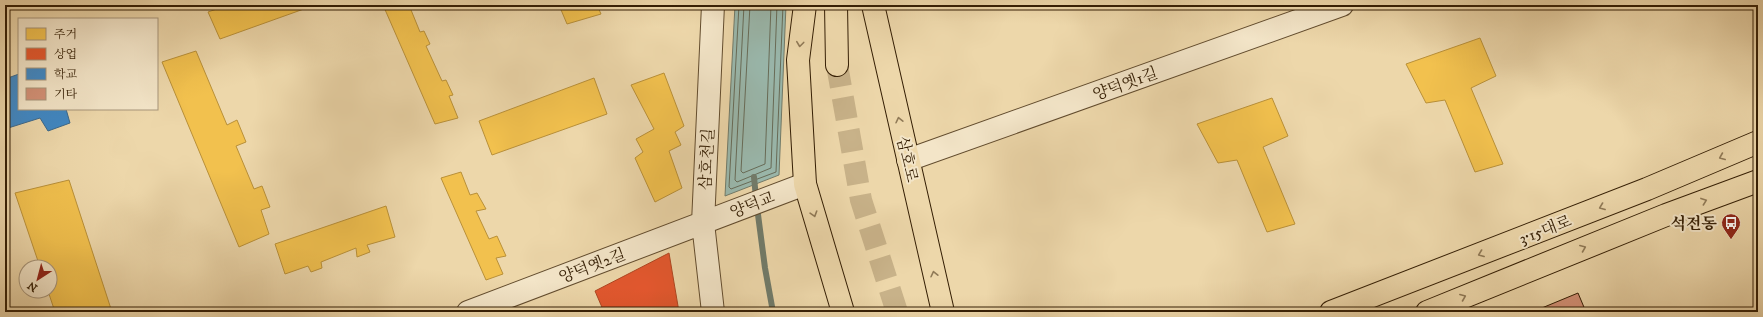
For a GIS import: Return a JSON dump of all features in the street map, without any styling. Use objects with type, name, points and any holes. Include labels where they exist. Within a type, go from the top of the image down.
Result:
[{"type":"main road","points":[[805,5],[798,60],[796,187],[844,312]]},
{"type":"main road","points":[[836,5],[837,65]]},
{"type":"main road","name":"삼호로","points":[[873,5],[943,312]]},
{"type":"main road","name":"3·15대로","points":[[1331,312],[1647,189],[1758,142]]},
{"type":"main road","name":"3·15대로","points":[[1427,312],[1666,215],[1758,180]]},
{"type":"street","name":"삼호천길","points":[[713,5],[710,220],[713,312]]},
{"type":"street","name":"양덕옛1길","points":[[908,160],[1342,5]]},
{"type":"street","name":"양덕교","points":[[710,220],[796,187]]},
{"type":"street","name":"양덕옛2길","points":[[468,312],[710,220]]},
{"type":"water","points":[[735,5],[786,5],[779,175],[725,196]]},
{"type":"building: 주거","points":[[228,5],[315,5],[220,39],[208,12]]},
{"type":"building: 주거","points":[[383,5],[409,5],[420,32],[424,31],[430,44],[426,46],[442,81],[446,80],[453,95],[449,96],[458,118],[435,124]]},
{"type":"building: 주거","points":[[559,5],[597,5],[601,14],[567,24]]},
{"type":"building: 주거","points":[[1480,38],[1496,76],[1471,88],[1503,164],[1475,172],[1445,100],[1426,103],[1406,64]]},
{"type":"building: 주거","points":[[196,51],[227,125],[237,120],[246,142],[236,146],[254,189],[262,186],[270,207],[261,210],[269,234],[239,247],[162,62]]},
{"type":"building: 주거","points":[[664,73],[684,126],[675,132],[681,145],[669,151],[682,188],[655,202],[635,158],[643,152],[636,139],[654,129],[631,85]]},
{"type":"building: 주거","points":[[594,78],[607,114],[492,155],[479,121]]},
{"type":"building: 주거","points":[[1272,98],[1288,136],[1263,147],[1295,224],[1267,232],[1237,160],[1218,163],[1197,124]]},
{"type":"building: 주거","points":[[461,172],[470,195],[477,193],[486,209],[476,211],[489,239],[497,236],[506,256],[496,258],[503,274],[486,280],[441,178]]},
{"type":"building: 주거","points":[[69,180],[112,312],[55,312],[51,299],[58,299],[58,259],[37,259],[15,193]]},
{"type":"building: 주거","points":[[386,206],[395,237],[367,245],[370,252],[357,257],[356,248],[321,262],[322,268],[311,272],[308,266],[285,274],[275,244]]},
{"type":"building: 상업","points":[[669,253],[679,312],[604,312],[595,291]]},
{"type":"building: 학교","points":[[18,74],[18,110],[66,110],[70,123],[48,131],[40,118],[5,129],[5,79]]},
{"type":"building: 기타","points":[[1578,293],[1586,312],[1538,312],[1537,310]]},
{"type":"waterway","points":[[754,177],[756,198]]},
{"type":"waterway","points":[[757,207],[765,268],[773,312]]},
{"type":"tunnel","points":[[837,65],[861,200],[897,312]]},
{"type":"place","name":"석전동","points":[[1731,240]]}]
